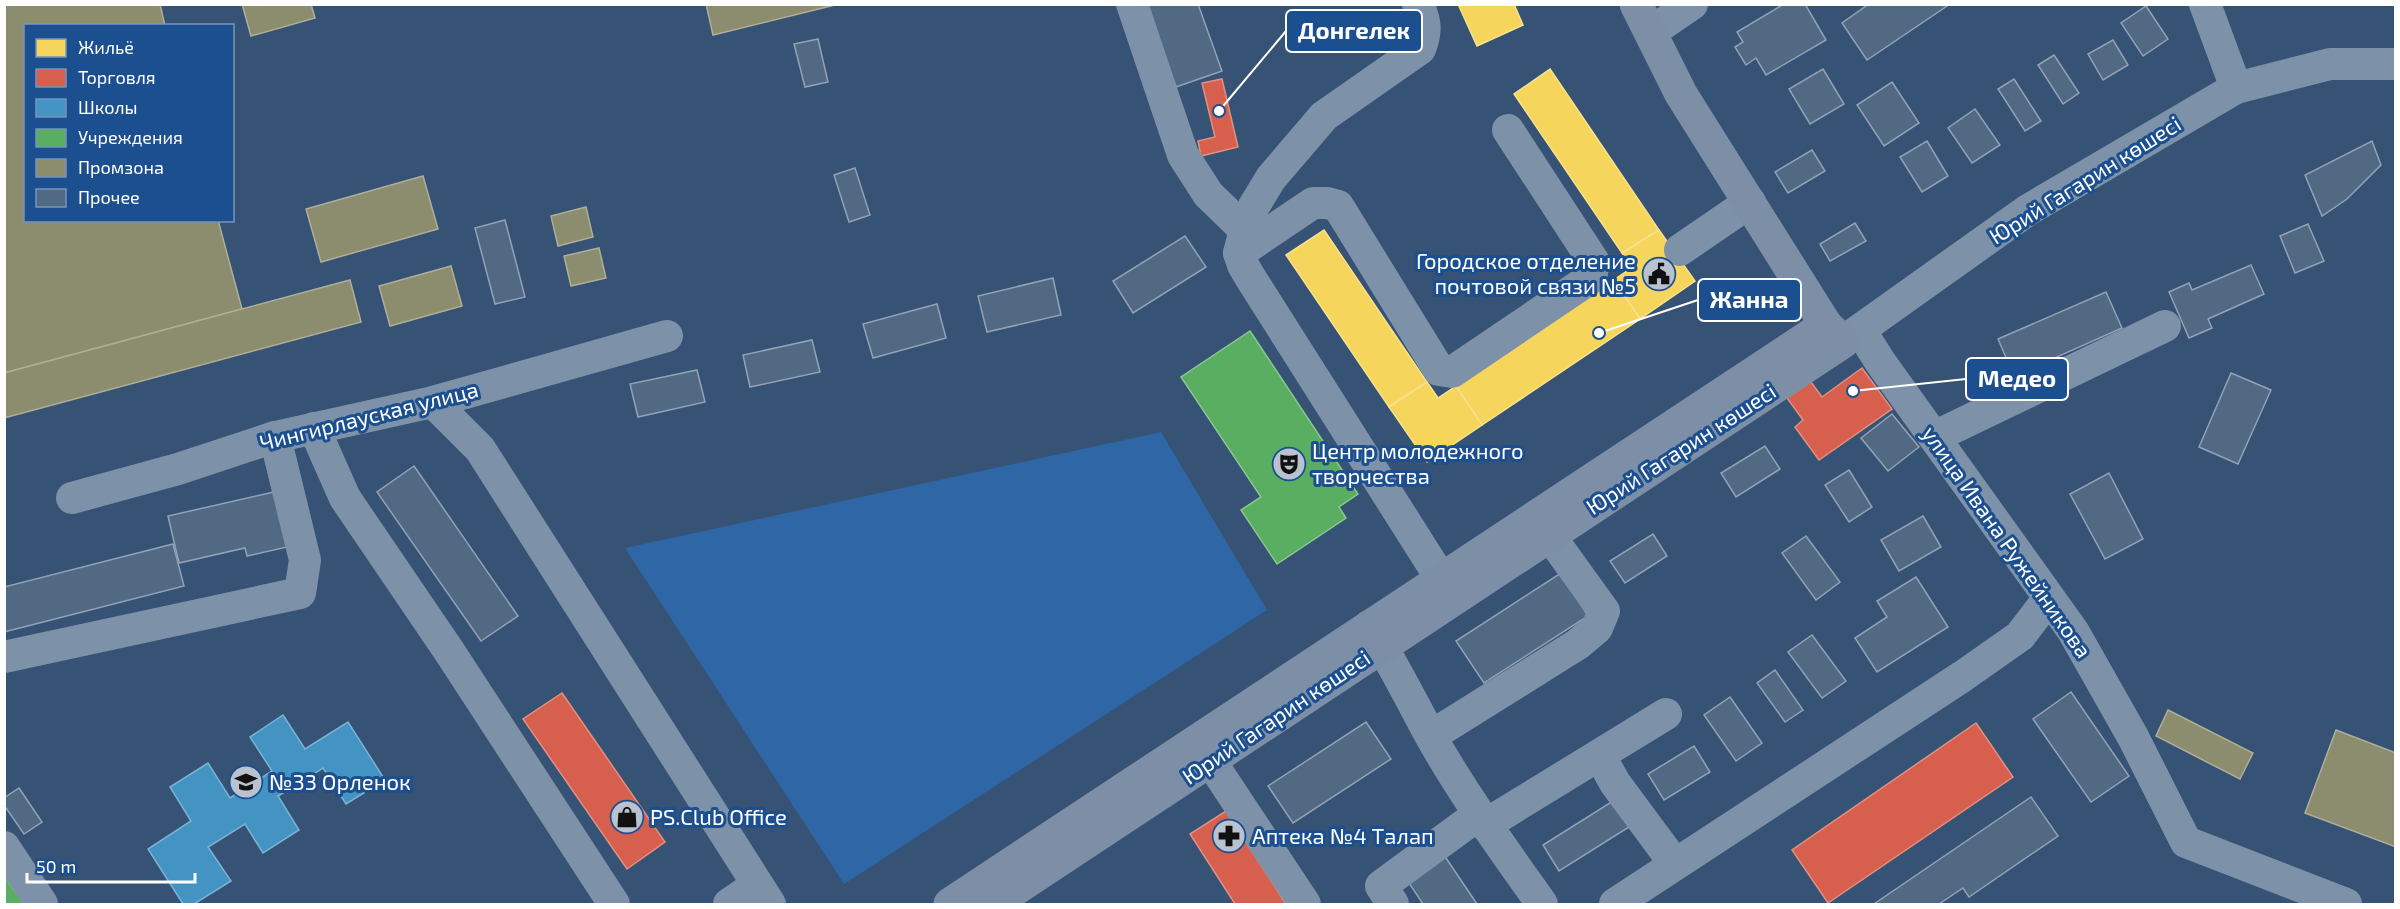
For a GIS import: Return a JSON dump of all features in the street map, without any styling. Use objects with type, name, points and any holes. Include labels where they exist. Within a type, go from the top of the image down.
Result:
[{"type":"main road","points":[[1644,18],[1682,94],[1750,202],[1843,332]]},
{"type":"main road","name":"Юрий Гагарин көшесі","points":[[995,898],[1198,743],[1376,636],[1843,332]]},
{"type":"main road","name":"Юрий Гагарин көшесі","points":[[950,904],[995,898],[1211,762],[1376,636]]},
{"type":"street","points":[[1132,4],[1183,155],[1242,241],[1247,271],[1448,589]]},
{"type":"street","points":[[1242,241],[1254,206],[1271,178],[1323,116],[1420,49],[1426,34],[1424,17],[1418,4]]},
{"type":"street","points":[[1644,18],[1692,4]]},
{"type":"street","points":[[2205,4],[2236,88]]},
{"type":"street","name":"Юрий Гагарин көшесі","points":[[1843,332],[2028,210],[2236,88],[2330,64],[2396,64]]},
{"type":"street","points":[[1242,241],[1313,203],[1327,202],[1338,206],[1439,370],[1452,372],[1591,278],[1594,271],[1593,262],[1508,130]]},
{"type":"street","points":[[1680,250],[1750,202]]},
{"type":"street","points":[[1934,437],[2165,326]]},
{"type":"street","name":"улица Ивана Ружейникова","points":[[1843,332],[1934,437],[2073,631],[2133,737],[2186,842],[2346,904]]},
{"type":"street","name":"Чингирлауская улица","points":[[72,498],[178,469],[275,437],[433,402],[667,336]]},
{"type":"street","points":[[433,402],[480,449],[763,895],[729,904]]},
{"type":"street","points":[[314,428],[345,498],[449,651],[614,904]]},
{"type":"street","points":[[4,657],[300,593],[305,560],[275,437]]},
{"type":"street","points":[[1431,736],[1578,644],[1597,628],[1604,611],[1544,525]]},
{"type":"street","points":[[1615,904],[1963,676],[2020,636],[2049,598]]},
{"type":"street","points":[[1376,636],[1431,736],[1482,820],[1542,904]]},
{"type":"street","points":[[1393,904],[1381,886],[1482,820],[1600,756],[1666,714]]},
{"type":"street","points":[[1600,756],[1615,783],[1676,864]]},
{"type":"street","points":[[1211,762],[1305,904]]},
{"type":"street","points":[[4,847],[42,904]]},
{"type":"shaded area","points":[[1161,432],[1267,610],[844,884],[625,548]]},
{"type":"building: Жильё","points":[[1458,4],[1514,4],[1523,25],[1477,46]]},
{"type":"building: Жильё","points":[[1550,69],[1659,230],[1622,253],[1514,94]]},
{"type":"building: Жильё","points":[[1324,230],[1427,382],[1389,407],[1286,255]]},
{"type":"building: Жильё","points":[[1659,230],[1695,281],[1640,319],[1614,280],[1631,268],[1622,253]]},
{"type":"building: Жильё","points":[[1614,280],[1640,319],[1482,425],[1456,386]]},
{"type":"building: Жильё","points":[[1427,382],[1438,398],[1456,386],[1482,425],[1427,462],[1389,407]]},
{"type":"building: Торговля","points":[[1222,79],[1238,147],[1201,156],[1198,141],[1215,137],[1202,83]]},
{"type":"building: Торговля","points":[[1862,368],[1892,409],[1819,460],[1795,427],[1803,420],[1787,398],[1811,382],[1822,397]]},
{"type":"building: Торговля","points":[[562,693],[665,842],[627,869],[523,719]]},
{"type":"building: Торговля","points":[[1976,723],[2013,777],[1828,903],[1792,850]]},
{"type":"building: Торговля","points":[[1226,811],[1286,904],[1235,904],[1190,834]]},
{"type":"building: Школы","points":[[283,715],[305,749],[348,722],[385,780],[346,804],[323,768],[278,796],[299,830],[263,853],[245,824],[208,847],[231,881],[194,904],[183,904],[148,849],[191,821],[170,787],[208,763],[230,798],[272,771],[250,737]]},
{"type":"building: Учреждения","points":[[1250,331],[1358,494],[1339,507],[1346,518],[1277,564],[1241,510],[1261,497],[1181,377]]},
{"type":"building: Учреждения","points":[[4,875],[24,904],[4,904]]},
{"type":"building: Промзона","points":[[4,4],[160,4],[165,24],[24,24],[24,222],[219,222],[242,309],[4,373]]},
{"type":"building: Промзона","points":[[242,4],[311,4],[315,18],[251,36]]},
{"type":"building: Промзона","points":[[706,4],[839,4],[713,35]]},
{"type":"building: Промзона","points":[[423,176],[438,229],[321,262],[306,209]]},
{"type":"building: Промзона","points":[[586,207],[593,237],[558,246],[551,216]]},
{"type":"building: Промзона","points":[[599,248],[606,278],[571,286],[564,256]]},
{"type":"building: Промзона","points":[[451,266],[462,306],[390,326],[379,286]]},
{"type":"building: Промзона","points":[[350,280],[361,322],[4,418],[4,373]]},
{"type":"building: Промзона","points":[[2168,710],[2253,753],[2240,779],[2156,736]]},
{"type":"building: Промзона","points":[[2336,730],[2396,753],[2396,847],[2305,813]]},
{"type":"building: Прочее","points":[[1146,4],[1198,4],[1222,71],[1176,87]]},
{"type":"building: Прочее","points":[[1784,4],[1805,4],[1826,40],[1766,75],[1756,58],[1746,65],[1735,47],[1743,42],[1737,32]]},
{"type":"building: Прочее","points":[[1869,4],[1950,4],[1867,60],[1842,23]]},
{"type":"building: Прочее","points":[[2146,6],[2168,39],[2143,56],[2121,23]]},
{"type":"building: Прочее","points":[[818,39],[828,82],[805,87],[794,44]]},
{"type":"building: Прочее","points":[[2113,40],[2128,65],[2103,80],[2088,54]]},
{"type":"building: Прочее","points":[[2054,55],[2079,93],[2063,104],[2038,65]]},
{"type":"building: Прочее","points":[[1823,69],[1844,104],[1810,124],[1789,89]]},
{"type":"building: Прочее","points":[[2014,79],[2041,121],[2025,131],[1998,89]]},
{"type":"building: Прочее","points":[[1892,82],[1919,123],[1884,146],[1857,105]]},
{"type":"building: Прочее","points":[[1975,109],[2000,145],[1972,163],[1948,128]]},
{"type":"building: Прочее","points":[[1927,141],[1948,176],[1922,192],[1900,157]]},
{"type":"building: Прочее","points":[[2372,141],[2381,165],[2347,199],[2322,216],[2305,175]]},
{"type":"building: Прочее","points":[[1812,150],[1825,171],[1788,193],[1775,172]]},
{"type":"building: Прочее","points":[[855,168],[870,215],[849,222],[834,175]]},
{"type":"building: Прочее","points":[[505,220],[525,297],[495,304],[475,228]]},
{"type":"building: Прочее","points":[[1855,223],[1866,241],[1830,261],[1820,244]]},
{"type":"building: Прочее","points":[[2308,224],[2324,261],[2295,273],[2280,236]]},
{"type":"building: Прочее","points":[[1185,236],[1206,267],[1133,313],[1113,281]]},
{"type":"building: Прочее","points":[[2251,265],[2264,294],[2208,319],[2212,328],[2189,338],[2169,292],[2189,283],[2192,290]]},
{"type":"building: Прочее","points":[[1053,278],[1061,315],[987,332],[978,296]]},
{"type":"building: Прочее","points":[[2106,292],[2122,328],[2014,376],[1998,339]]},
{"type":"building: Прочее","points":[[937,304],[946,338],[873,358],[863,324]]},
{"type":"building: Прочее","points":[[812,340],[820,372],[750,387],[743,355]]},
{"type":"building: Прочее","points":[[697,370],[705,402],[638,417],[630,384]]},
{"type":"building: Прочее","points":[[2231,373],[2271,390],[2238,464],[2199,447]]},
{"type":"building: Прочее","points":[[1892,414],[1919,447],[1888,471],[1861,438]]},
{"type":"building: Прочее","points":[[1765,446],[1780,469],[1736,497],[1721,473]]},
{"type":"building: Прочее","points":[[414,466],[518,616],[481,641],[377,492]]},
{"type":"building: Прочее","points":[[1849,470],[1872,507],[1849,522],[1825,485]]},
{"type":"building: Прочее","points":[[2109,473],[2143,539],[2105,559],[2070,494]]},
{"type":"building: Прочее","points":[[274,492],[287,547],[247,556],[245,548],[179,563],[168,516]]},
{"type":"building: Прочее","points":[[1923,516],[1941,547],[1899,571],[1881,540]]},
{"type":"building: Прочее","points":[[1653,534],[1667,556],[1625,583],[1610,561]]},
{"type":"building: Прочее","points":[[1806,536],[1840,582],[1816,600],[1782,553]]},
{"type":"building: Прочее","points":[[173,544],[184,586],[4,632],[4,587]]},
{"type":"building: Прочее","points":[[1561,573],[1588,616],[1484,683],[1456,641]]},
{"type":"building: Прочее","points":[[1916,577],[1948,627],[1877,672],[1855,638],[1887,617],[1877,601]]},
{"type":"building: Прочее","points":[[1812,635],[1846,681],[1822,698],[1788,652]]},
{"type":"building: Прочее","points":[[1775,670],[1803,710],[1785,722],[1757,683]]},
{"type":"building: Прочее","points":[[2071,692],[2129,776],[2091,802],[2033,719]]},
{"type":"building: Прочее","points":[[1730,697],[1762,743],[1736,761],[1704,715]]},
{"type":"building: Прочее","points":[[1366,722],[1391,759],[1293,823],[1268,786]]},
{"type":"building: Прочее","points":[[1694,746],[1710,772],[1664,800],[1648,774]]},
{"type":"building: Прочее","points":[[19,788],[42,822],[24,834],[4,805],[4,798]]},
{"type":"building: Прочее","points":[[2031,797],[2058,836],[1969,897],[1963,888],[1939,904],[1874,904]]},
{"type":"building: Прочее","points":[[1613,801],[1629,827],[1559,871],[1543,845]]},
{"type":"building: Прочее","points":[[1444,855],[1477,904],[1423,904],[1407,880]]},
{"type":"place","name":"Донгелек","points":[[1219,111]]},
{"type":"place","name":"Городское отделение почтовой связи №5","points":[[1659,274]]},
{"type":"place","name":"Жанна","points":[[1599,333]]},
{"type":"place","name":"Медео","points":[[1853,391]]},
{"type":"place","name":"Центр молодежного творчества","points":[[1289,464]]},
{"type":"place","name":"№33 Орленок","points":[[246,782]]},
{"type":"place","name":"PS.Club Office","points":[[627,817]]},
{"type":"place","name":"Аптека №4 Талап","points":[[1229,836]]}]
